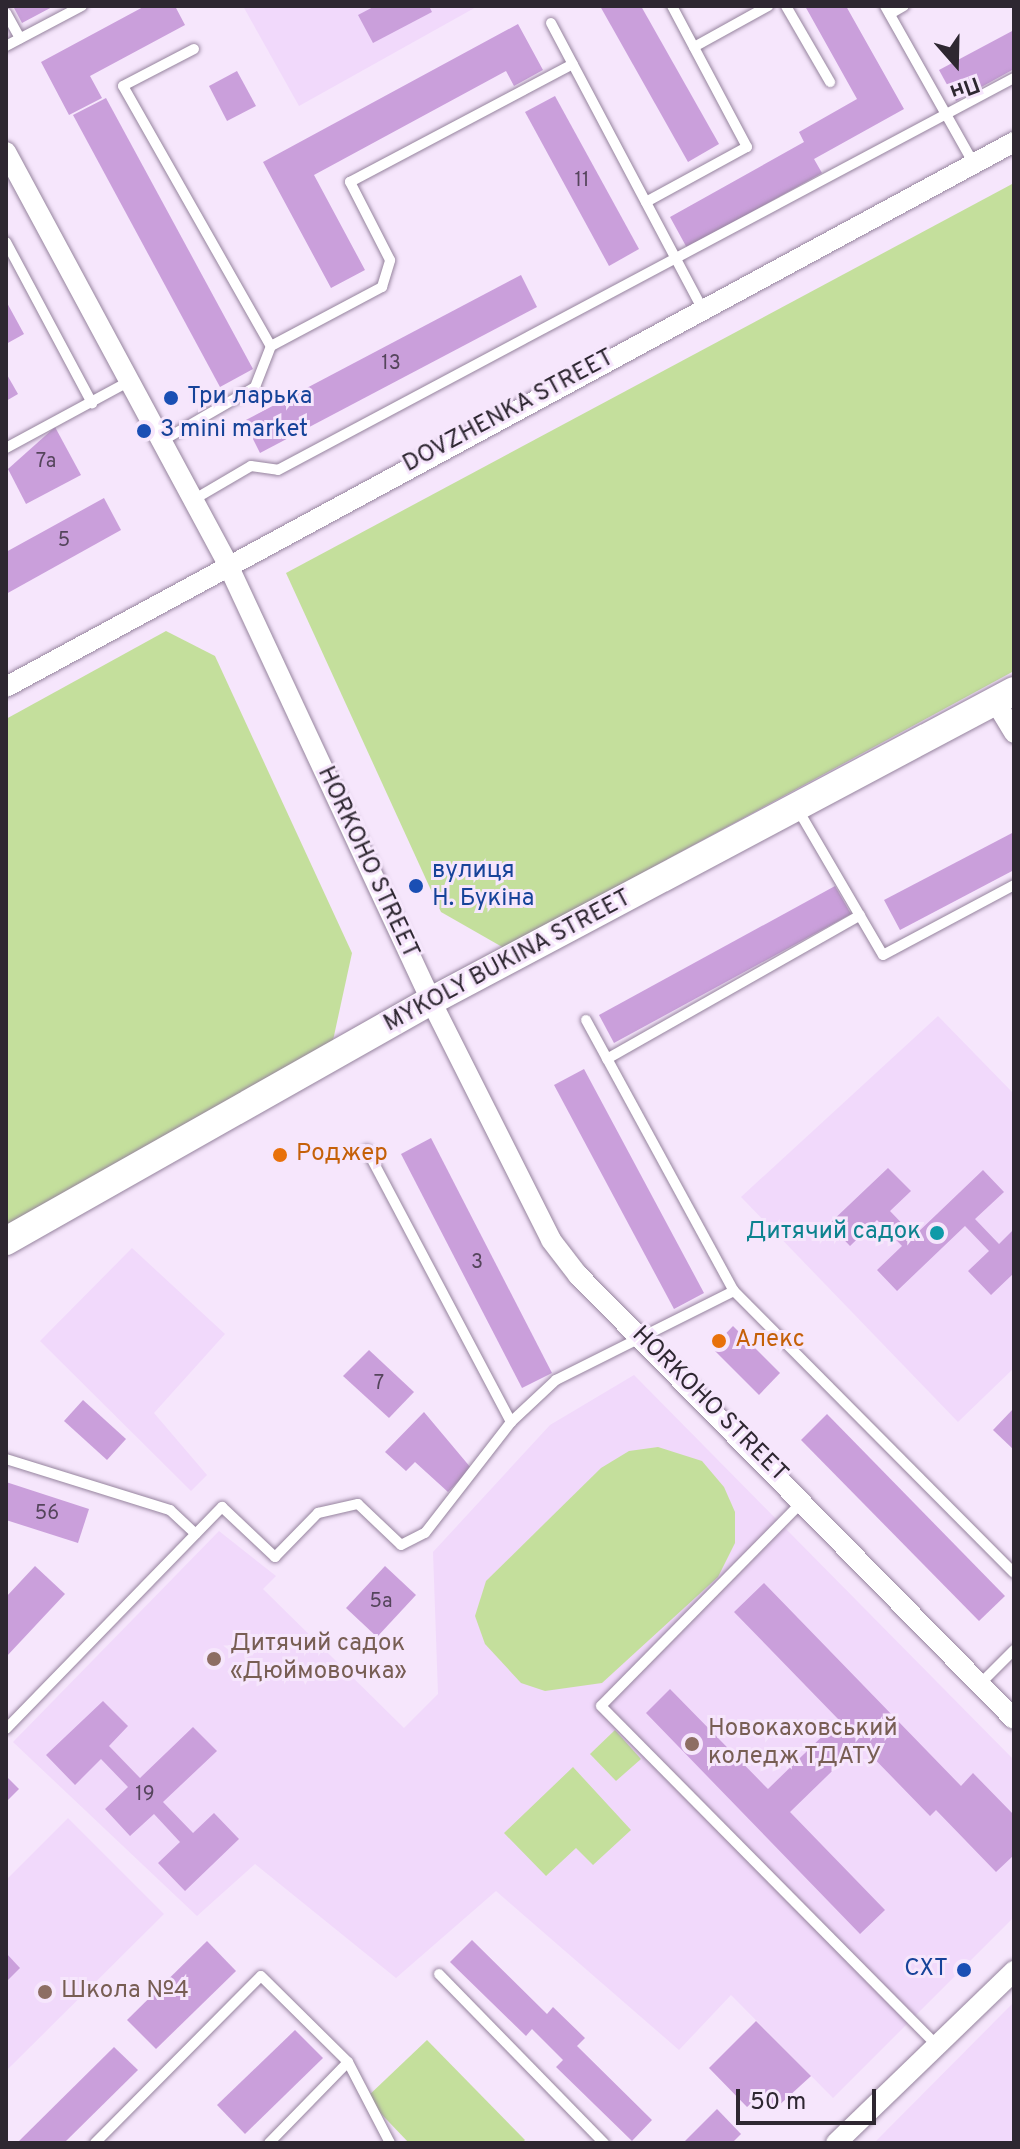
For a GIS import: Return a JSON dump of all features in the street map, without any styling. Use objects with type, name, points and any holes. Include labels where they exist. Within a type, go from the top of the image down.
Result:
[{"type":"street","name":"DOVZHENKA STREET","points":[[6,687],[1014,142]]},
{"type":"street","name":"HORKOHO STREET","points":[[6,152],[228,565],[431,1001],[551,1240],[578,1275],[1014,1719]]},
{"type":"street","name":"MYKOLY BUKINA STREET","points":[[6,1241],[431,1001],[1005,696]]},
{"type":"street","points":[[1005,696],[1014,733]]},
{"type":"street","points":[[836,2143],[1014,1971]]},
{"type":"lane","points":[[6,46],[82,6]]},
{"type":"lane","points":[[646,202],[747,147],[672,6]]},
{"type":"lane","points":[[694,47],[768,6]]},
{"type":"lane","points":[[786,6],[830,82]]},
{"type":"lane","points":[[904,6],[888,10],[974,164]]},
{"type":"lane","points":[[6,13],[20,38]]},
{"type":"lane","points":[[551,23],[702,308]]},
{"type":"lane","points":[[194,49],[123,86],[271,346]]},
{"type":"lane","points":[[162,441],[255,387],[271,346],[382,287],[390,260],[350,182],[573,64]]},
{"type":"lane","points":[[193,500],[251,466],[278,470],[678,261],[1014,78]]},
{"type":"lane","points":[[6,242],[92,403]]},
{"type":"lane","points":[[6,448],[130,381]]},
{"type":"lane","points":[[796,808],[883,955],[1014,885]]},
{"type":"lane","points":[[607,1059],[860,915]]},
{"type":"lane","points":[[586,1020],[734,1291],[1014,1573]]},
{"type":"lane","points":[[367,1150],[511,1422]]},
{"type":"lane","points":[[6,1729],[222,1507],[275,1557],[318,1513],[358,1504],[401,1545],[425,1533],[511,1422],[556,1380],[734,1291]]},
{"type":"lane","points":[[6,1459],[170,1510],[196,1534]]},
{"type":"lane","points":[[803,1501],[601,1706],[937,2046]]},
{"type":"lane","points":[[980,1684],[1014,1650]]},
{"type":"lane","points":[[439,1974],[604,2143]]},
{"type":"lane","points":[[95,2143],[261,1976],[348,2062],[390,2143]]},
{"type":"lane","points":[[269,2143],[348,2062]]},
{"type":"shaded area","points":[[243,6],[478,6],[299,106]]},
{"type":"shaded area","points":[[938,1016],[1014,1094],[1014,1368],[958,1422],[741,1197]]},
{"type":"shaded area","points":[[132,1248],[225,1334],[154,1413],[207,1475],[191,1491],[40,1341]]},
{"type":"shaded area","name":"Новокаховський коледж ТДАТУ","points":[[634,1375],[1014,1760],[1014,1917],[833,2098],[731,1995],[679,2050],[496,1891],[396,1978],[255,1864],[197,1916],[13,1742],[219,1531],[276,1576],[263,1589],[404,1728],[438,1694],[433,1552],[550,1425]]},
{"type":"shaded area","name":"Школа №4","points":[[68,1818],[164,1914],[6,2071],[6,1880]]},
{"type":"shaded area","points":[[1014,2002],[1014,2143],[874,2143]]},
{"type":"green space","points":[[1014,183],[1014,671],[504,948],[441,912],[286,573]]},
{"type":"green space","points":[[166,631],[215,656],[352,953],[332,1045],[6,1227],[6,719]]},
{"type":"green space","points":[[658,1447],[702,1461],[724,1487],[735,1512],[735,1543],[718,1577],[602,1683],[545,1691],[521,1683],[485,1644],[475,1616],[486,1581],[601,1468],[629,1451]]},
{"type":"green space","points":[[615,1730],[641,1759],[616,1781],[590,1754]]},
{"type":"green space","points":[[573,1767],[631,1830],[593,1865],[576,1848],[546,1876],[504,1833]]},
{"type":"green space","points":[[427,2040],[525,2140],[522,2143],[409,2143],[366,2098]]},
{"type":"building","points":[[13,6],[54,6],[22,23]]},
{"type":"building","points":[[145,6],[175,6],[185,25],[90,76],[102,98],[69,115],[41,62]]},
{"type":"building","points":[[375,6],[429,6],[432,12],[373,43],[358,15]]},
{"type":"building","points":[[600,6],[641,6],[719,144],[688,162]]},
{"type":"building","points":[[805,6],[846,6],[904,109],[814,159],[822,173],[687,248],[670,217],[804,142],[799,132],[857,99]]},
{"type":"building","points":[[518,24],[543,70],[514,86],[506,71],[314,175],[365,270],[331,288],[263,162]]},
{"type":"building","points":[[1014,30],[1014,69],[956,101],[939,70]]},
{"type":"building","points":[[237,71],[256,106],[227,121],[209,86]]},
{"type":"building","points":[[555,96],[639,249],[609,266],[525,112]]},
{"type":"building","points":[[106,98],[253,369],[220,387],[73,115]]},
{"type":"building","points":[[521,275],[537,307],[260,453],[244,421]]},
{"type":"building","points":[[6,301],[24,334],[6,344]]},
{"type":"building","points":[[6,373],[18,394],[6,401]]},
{"type":"building","points":[[55,427],[81,475],[26,504],[8,469]]},
{"type":"building","points":[[104,498],[121,530],[6,594],[6,552]]},
{"type":"building","points":[[1014,832],[1014,870],[900,930],[884,900]]},
{"type":"building","points":[[835,886],[851,914],[614,1043],[599,1015]]},
{"type":"building","points":[[584,1069],[704,1293],[674,1309],[554,1085]]},
{"type":"building","points":[[431,1138],[552,1373],[522,1388],[401,1154]]},
{"type":"building","name":"Дитячий садок","points":[[888,1168],[911,1191],[890,1211],[914,1236],[983,1170],[1004,1192],[975,1219],[999,1244],[1014,1229],[1014,1273],[991,1295],[968,1271],[989,1251],[965,1226],[897,1291],[877,1270],[902,1246],[877,1220],[850,1246],[829,1224]]},
{"type":"building","points":[[733,1326],[780,1373],[759,1395],[712,1348]]},
{"type":"building","points":[[369,1350],[414,1392],[389,1418],[343,1376]]},
{"type":"building","points":[[83,1400],[126,1439],[107,1460],[64,1421]]},
{"type":"building","points":[[1014,1408],[1014,1450],[993,1430]]},
{"type":"building","points":[[424,1412],[471,1468],[448,1492],[415,1462],[406,1471],[385,1452]]},
{"type":"building","points":[[827,1414],[1005,1596],[979,1621],[801,1440]]},
{"type":"building","points":[[6,1482],[89,1509],[78,1543],[6,1520]]},
{"type":"building","points":[[35,1566],[65,1594],[6,1657],[6,1597]]},
{"type":"building","points":[[385,1566],[416,1595],[377,1637],[346,1608]]},
{"type":"building","points":[[764,1583],[961,1786],[973,1773],[1014,1815],[1014,1855],[996,1872],[936,1810],[930,1816],[860,1744],[790,1812],[885,1910],[860,1934],[646,1713],[670,1689],[768,1789],[839,1720],[734,1612]]},
{"type":"building","points":[[103,1701],[128,1726],[109,1746],[140,1778],[193,1727],[217,1751],[163,1802],[193,1833],[214,1813],[239,1839],[185,1891],[158,1863],[180,1842],[154,1814],[130,1836],[105,1809],[128,1787],[101,1759],[75,1785],[46,1755]]},
{"type":"building","points":[[6,1776],[19,1789],[6,1802]]},
{"type":"building","points":[[472,1940],[547,2014],[553,2007],[585,2038],[577,2046],[652,2120],[632,2141],[556,2067],[563,2060],[532,2029],[526,2036],[450,1962]]},
{"type":"building","points":[[207,1941],[236,1971],[156,2049],[127,2020]]},
{"type":"building","points":[[6,1953],[20,1968],[6,1982]]},
{"type":"building","points":[[756,2021],[811,2076],[776,2108],[765,2106],[758,2098],[747,2107],[709,2068]]},
{"type":"building","points":[[295,2030],[323,2058],[245,2134],[217,2105]]},
{"type":"building","points":[[114,2047],[138,2070],[64,2143],[17,2143]]},
{"type":"building","points":[[717,2109],[741,2134],[732,2143],[683,2143]]},
{"type":"place","name":"Три ларька","points":[[171,398]]},
{"type":"place","name":"3 mini market","points":[[144,431]]},
{"type":"place","name":"вулиця Н. Букіна","points":[[416,886]]},
{"type":"place","name":"Роджер","points":[[280,1155]]},
{"type":"place","name":"Дитячий садок","points":[[937,1233]]},
{"type":"place","name":"Алекс","points":[[719,1341]]},
{"type":"place","name":"Дитячий садок «Дюймовочка»","points":[[214,1659]]},
{"type":"place","name":"Новокаховський коледж ТДАТУ","points":[[692,1744]]},
{"type":"place","name":"СХТ","points":[[964,1970]]},
{"type":"place","name":"Школа №4","points":[[45,1992]]}]
